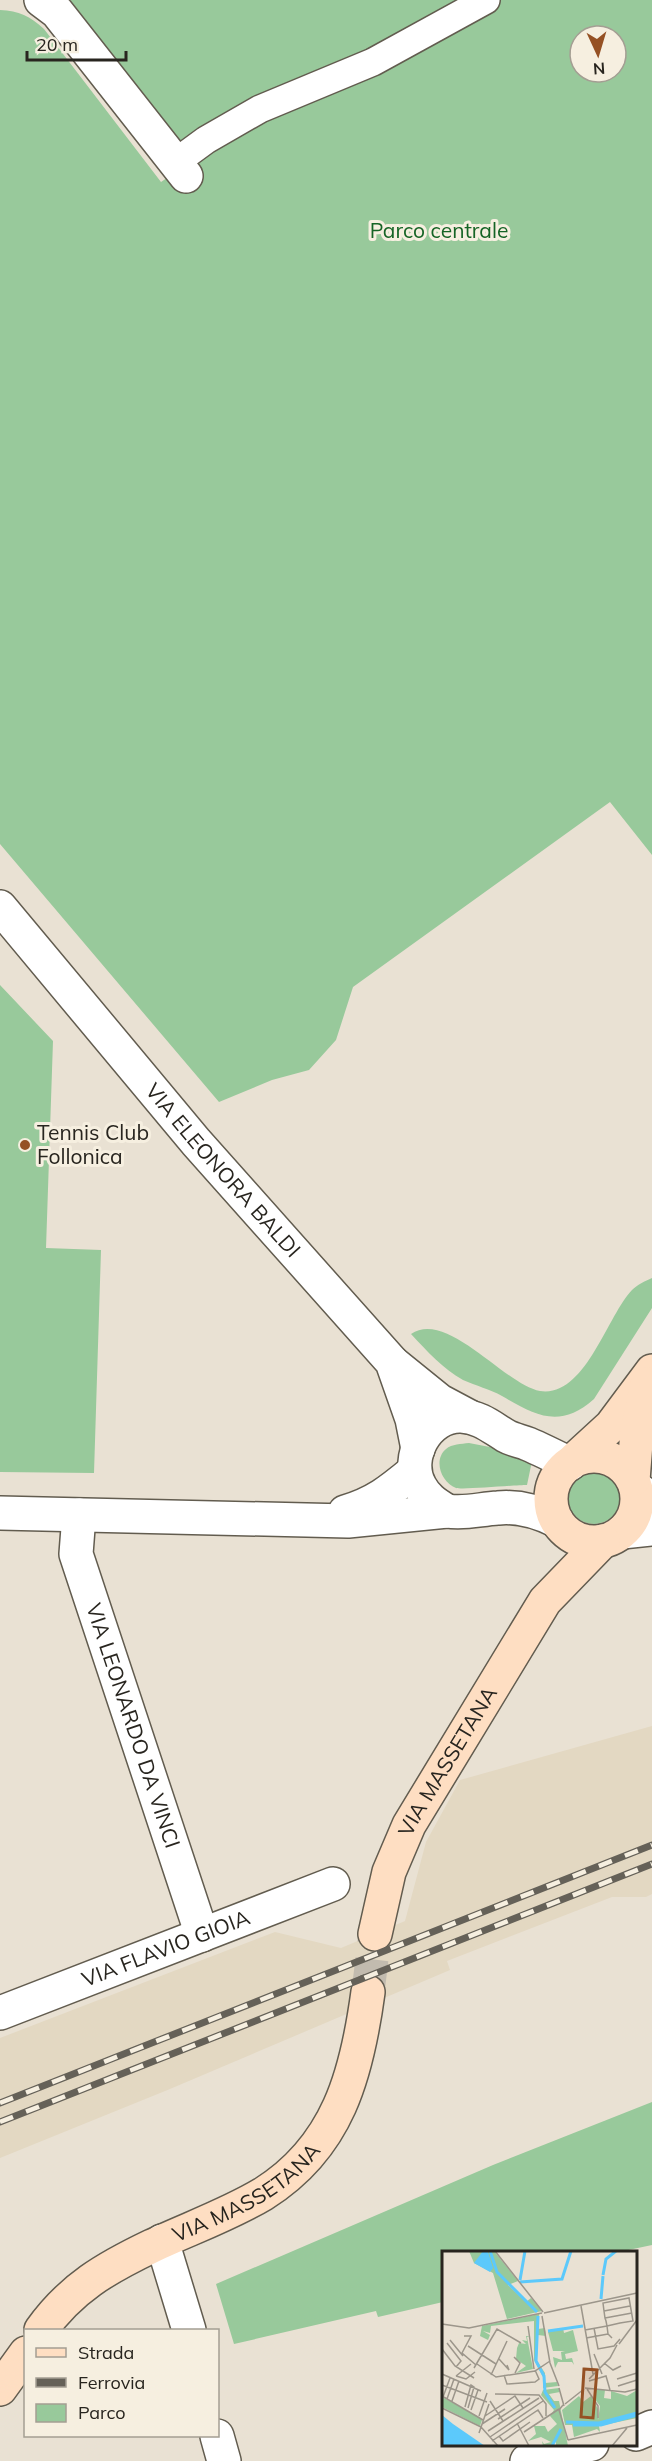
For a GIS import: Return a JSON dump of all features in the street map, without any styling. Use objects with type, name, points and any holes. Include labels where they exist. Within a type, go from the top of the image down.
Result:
[{"type":"main road","name":"VIA MASSETANA","points":[[545,1600],[559,1523],[551,1507],[551,1493],[555,1479],[611,1426],[650,1375]]},
{"type":"main road","name":"VIA MASSETANA","points":[[375,1934],[389,1872],[409,1825],[545,1600],[626,1534],[635,1512],[640,1489],[637,1431],[650,1375]]},
{"type":"main road","points":[[572,1461],[588,1456],[602,1456],[615,1460],[626,1469],[640,1489]]},
{"type":"main road","points":[[559,1523],[576,1538],[589,1542],[626,1534]]},
{"type":"main road","name":"VIA MASSETANA","points":[[43,2329],[71,2295],[94,2276],[162,2241],[262,2195],[287,2177],[311,2154],[327,2132],[350,2085],[368,1992]]},
{"type":"main road","points":[[0,2389],[24,2356]]},
{"type":"street","points":[[41,0],[57,12],[181,169],[206,140],[260,109],[373,62],[486,0]]},
{"type":"street","name":"VIA ELEONORA BALDI","points":[[0,907],[196,1142],[392,1362],[412,1419],[419,1485],[426,1496],[447,1511]]},
{"type":"street","points":[[392,1362],[440,1401],[470,1417],[484,1421],[507,1436],[572,1461]]},
{"type":"street","points":[[319,1520],[366,1505],[385,1495],[416,1460],[426,1434],[445,1418],[470,1417]]},
{"type":"street","points":[[0,1513],[348,1521],[447,1511],[460,1513],[515,1508],[539,1513],[559,1523]]},
{"type":"street","name":"VIA LEONARDO DA VINCI","points":[[79,1515],[76,1554],[202,1935]]},
{"type":"street","name":"VIA FLAVIO GIOIA","points":[[0,2013],[333,1884]]},
{"type":"street","points":[[162,2241],[188,2329]]},
{"type":"street","points":[[637,2434],[652,2427]]},
{"type":"street","points":[[217,2437],[224,2461]]},
{"type":"street","points":[[527,2461],[588,2446]]},
{"type":"shaded area","points":[[652,1726],[652,1894],[646,1897],[612,1897],[447,1961],[450,1970],[170,2089],[0,2158],[0,2038],[275,1932],[341,1948],[405,1921],[426,1842],[460,1780]]},
{"type":"green space","name":"Parco centrale","points":[[70,0],[652,0],[652,855],[610,802],[353,987],[336,1040],[309,1070],[272,1080],[219,1102],[0,844],[0,10],[24,15],[44,29],[161,182],[195,159]]},
{"type":"green space","name":"Tennis Club Follonica","points":[[0,985],[53,1041],[46,1248],[101,1250],[94,1473],[0,1472]]},
{"type":"green space","points":[[652,1278],[652,1308],[594,1399],[582,1408],[559,1417],[537,1414],[493,1391],[463,1380],[442,1365],[411,1334],[425,1329],[441,1332],[458,1339],[526,1386],[540,1391],[556,1390],[570,1382],[582,1369],[632,1290]]},
{"type":"green space","points":[[469,1443],[500,1449],[532,1461],[527,1485],[456,1488],[451,1485],[440,1470],[442,1454],[451,1446]]},
{"type":"green space","points":[[594,1472],[604,1474],[612,1480],[618,1488],[620,1498],[618,1508],[612,1516],[604,1522],[594,1524],[584,1522],[576,1516],[570,1508],[568,1498],[570,1488],[576,1480],[584,1474]]},
{"type":"green space","points":[[652,2102],[652,2245],[624,2251],[442,2251],[442,2302],[378,2317],[376,2311],[234,2344],[216,2284],[493,2165]]},
{"type":"tunnel","points":[[368,1992],[375,1934]]},
{"type":"railway","points":[[0,2103],[652,1845]]},
{"type":"railway","points":[[0,2122],[652,1864]]},
{"type":"place","name":"Tennis Club Follonica","points":[[25,1145]]}]
